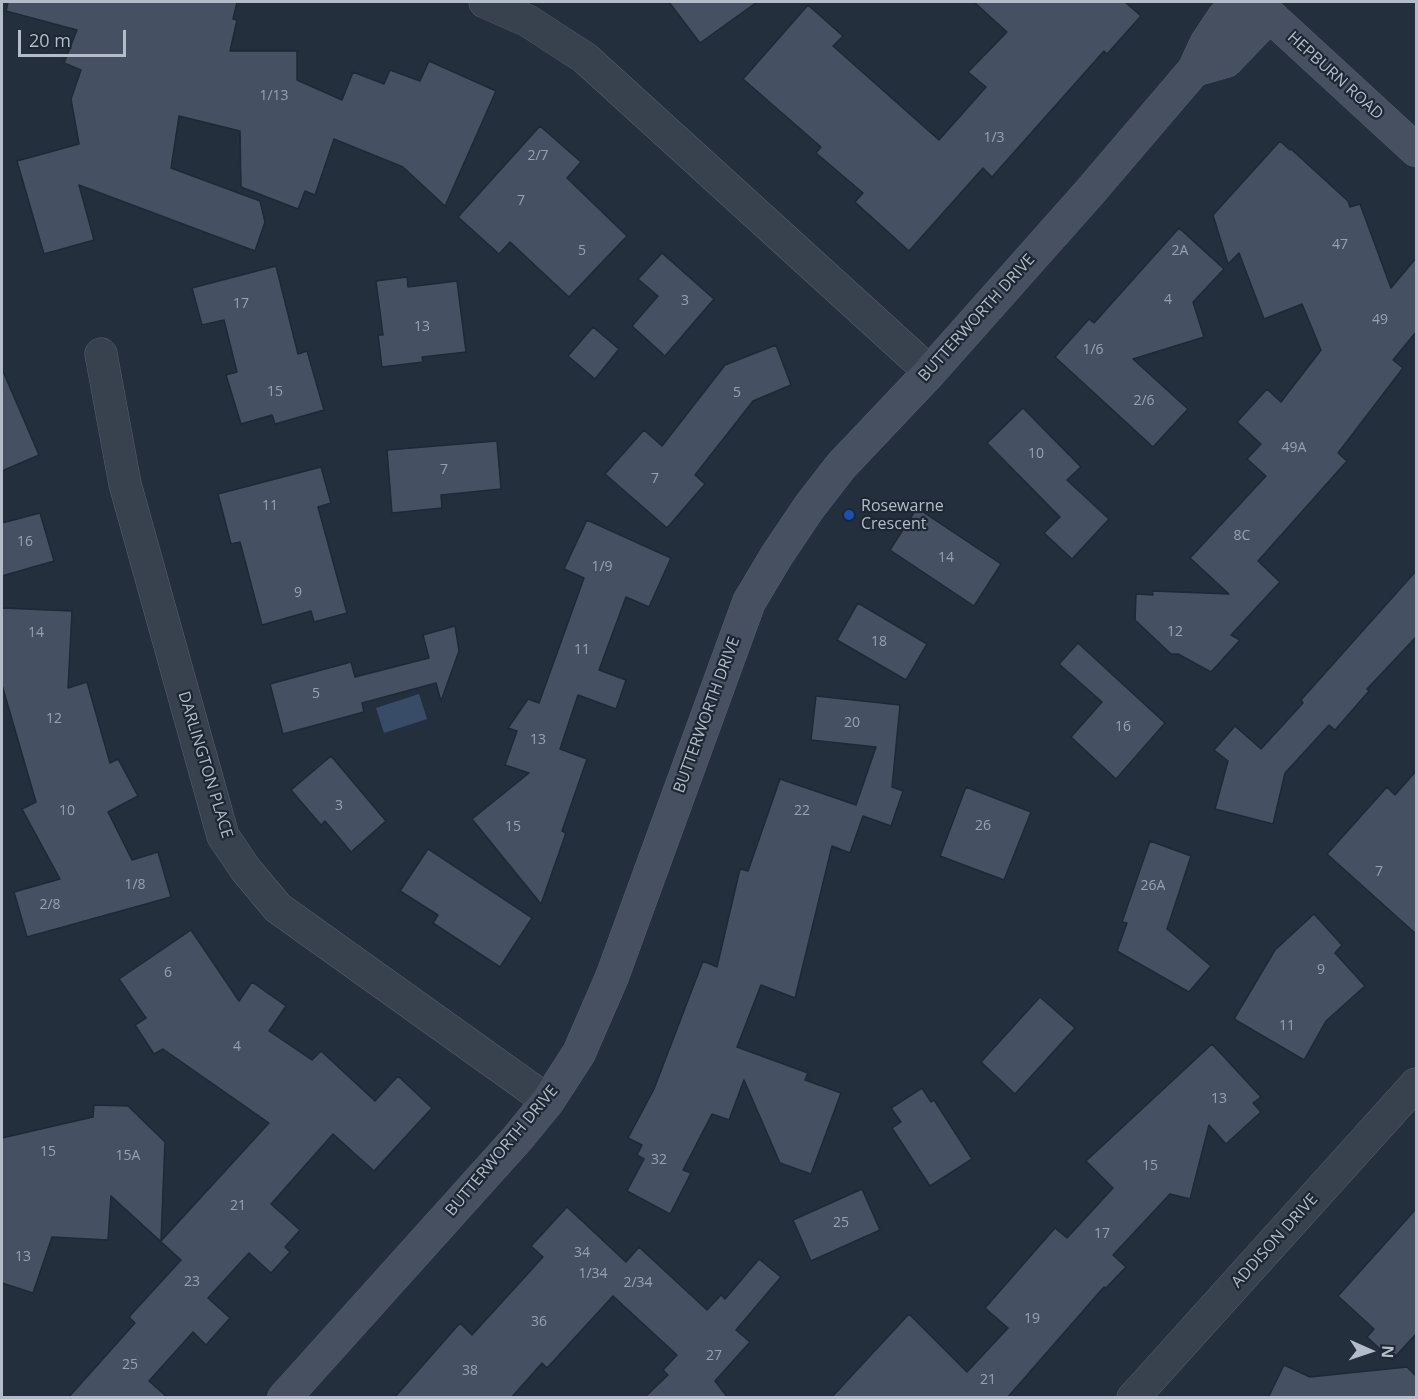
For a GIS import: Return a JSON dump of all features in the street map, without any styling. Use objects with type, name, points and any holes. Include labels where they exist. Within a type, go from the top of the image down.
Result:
[{"type":"street","points":[[485,2],[528,21],[585,58],[930,372]]},
{"type":"street","name":"BUTTERWORTH DRIVE","points":[[284,1398],[548,1101],[579,1053],[612,977],[750,602],[777,555],[841,466],[930,372],[1089,193],[1194,70],[1206,44],[1224,17],[1239,2]]},
{"type":"street","points":[[1194,70],[1226,61],[1262,9]]},
{"type":"street","name":"HEPBURN ROAD","points":[[1262,9],[1416,150]]},
{"type":"street","name":"DARLINGTON PLACE","points":[[101,354],[124,484],[223,836],[246,870],[278,908],[548,1101]]},
{"type":"street","name":"ADDISON DRIVE","points":[[1133,1398],[1416,1083]]},
{"type":"water","points":[[419,694],[427,719],[384,733],[376,708]]},
{"type":"building","points":[[8,2],[237,2],[233,19],[237,20],[230,51],[297,51],[297,80],[342,100],[353,72],[384,84],[390,70],[420,81],[429,61],[496,91],[445,206],[403,167],[334,139],[315,195],[305,191],[298,209],[241,187],[240,131],[179,116],[171,168],[260,201],[265,222],[255,251],[79,185],[94,240],[44,254],[17,161],[79,144],[71,99],[81,70],[64,63],[77,30],[6,11]]},
{"type":"building","points":[[669,2],[757,2],[700,43]]},
{"type":"building","points":[[974,2],[1125,2],[1141,16],[1107,54],[1104,51],[992,177],[983,168],[909,251],[855,202],[863,193],[816,153],[821,147],[743,79],[808,5],[843,36],[833,46],[939,140],[986,87],[968,72],[1007,32]]},
{"type":"building","points":[[540,126],[581,162],[567,178],[627,236],[569,297],[510,242],[499,254],[458,217]]},
{"type":"building","points":[[1280,141],[1348,201],[1350,207],[1360,204],[1391,288],[1416,258],[1416,332],[1393,360],[1403,368],[1338,453],[1347,461],[1258,561],[1280,582],[1231,635],[1240,640],[1211,672],[1178,654],[1171,654],[1135,620],[1136,594],[1153,595],[1152,591],[1229,594],[1190,558],[1266,476],[1247,459],[1261,444],[1237,422],[1267,389],[1281,402],[1321,350],[1302,304],[1264,319],[1239,253],[1228,264],[1213,215]]},
{"type":"building","points":[[1179,228],[1224,269],[1193,302],[1204,337],[1133,359],[1188,409],[1153,447],[1055,357],[1089,319],[1094,323]]},
{"type":"building","points":[[662,253],[714,299],[665,356],[632,326],[658,296],[638,279]]},
{"type":"building","points":[[276,266],[298,354],[307,351],[324,410],[275,424],[272,415],[241,424],[226,375],[237,372],[224,320],[202,325],[192,288]]},
{"type":"building","points":[[407,277],[408,287],[457,281],[466,352],[422,357],[423,362],[382,367],[378,335],[383,335],[376,281]]},
{"type":"building","points":[[593,327],[619,349],[595,379],[568,356]]},
{"type":"building","points":[[776,345],[791,385],[753,401],[695,475],[705,484],[667,528],[605,474],[644,430],[662,446],[725,365]]},
{"type":"building","points":[[2,369],[39,455],[2,471]]},
{"type":"building","points":[[1023,408],[1081,467],[1067,480],[1109,519],[1072,559],[1044,533],[1060,517],[987,443]]},
{"type":"building","points":[[497,441],[501,489],[441,495],[442,508],[392,513],[387,450]]},
{"type":"building","points":[[321,467],[331,503],[318,507],[347,613],[314,622],[311,611],[262,625],[240,542],[231,544],[218,494]]},
{"type":"building","points":[[917,508],[1001,564],[974,606],[890,550]]},
{"type":"building","points":[[40,513],[54,561],[2,576],[2,523]]},
{"type":"building","points":[[587,520],[671,558],[649,607],[626,597],[599,670],[626,680],[616,709],[578,695],[560,749],[587,759],[562,831],[566,833],[541,904],[472,819],[529,773],[505,765],[517,731],[508,728],[528,699],[539,703],[584,578],[564,569]]},
{"type":"building","points":[[1416,571],[1416,637],[1367,689],[1369,691],[1335,730],[1329,725],[1285,773],[1273,824],[1215,809],[1228,761],[1214,750],[1235,726],[1261,749],[1303,703],[1301,700]]},
{"type":"building","points":[[858,603],[927,644],[906,680],[837,640]]},
{"type":"building","points":[[2,608],[72,611],[68,688],[87,682],[110,763],[118,759],[138,796],[108,812],[132,860],[158,852],[171,897],[27,937],[14,892],[60,879],[22,809],[36,802],[2,685]]},
{"type":"building","points":[[455,626],[459,651],[441,701],[436,683],[362,703],[364,712],[283,734],[270,684],[351,662],[355,677],[429,658],[423,635]]},
{"type":"building","points":[[1078,643],[1165,723],[1116,779],[1071,737],[1102,702],[1059,664]]},
{"type":"building","points":[[816,696],[900,705],[892,787],[903,791],[891,826],[863,816],[850,853],[832,846],[795,998],[761,985],[737,1047],[808,1073],[805,1080],[841,1093],[811,1174],[780,1163],[744,1080],[729,1120],[712,1114],[683,1170],[691,1173],[670,1214],[627,1191],[644,1159],[637,1155],[642,1145],[628,1138],[654,1089],[703,961],[717,967],[740,869],[748,871],[780,779],[856,805],[876,747],[811,740]]},
{"type":"building","points":[[331,756],[386,821],[351,852],[325,821],[321,825],[291,790]]},
{"type":"building","points":[[1416,771],[1416,934],[1327,854],[1387,787],[1395,795]]},
{"type":"building","points":[[966,787],[1031,812],[1004,880],[940,856]]},
{"type":"building","points":[[1150,841],[1191,856],[1167,929],[1211,966],[1189,992],[1117,951],[1127,923],[1122,922]]},
{"type":"building","points":[[428,849],[532,918],[500,967],[433,923],[438,915],[400,891]]},
{"type":"building","points":[[1314,914],[1342,945],[1335,953],[1365,986],[1326,1021],[1304,1060],[1234,1019],[1275,950]]},
{"type":"building","points":[[191,930],[239,1001],[252,982],[286,1006],[269,1031],[312,1060],[321,1051],[375,1101],[398,1076],[432,1108],[374,1171],[333,1134],[271,1204],[300,1230],[285,1247],[290,1252],[271,1273],[249,1253],[208,1298],[230,1318],[206,1345],[193,1332],[149,1381],[168,1398],[68,1398],[135,1323],[129,1317],[181,1260],[111,1196],[108,1240],[52,1237],[33,1293],[2,1283],[2,1138],[93,1117],[94,1105],[128,1106],[165,1142],[161,1241],[269,1123],[163,1049],[154,1054],[135,1025],[146,1018],[119,979]]},
{"type":"building","points":[[1040,997],[1075,1028],[1015,1094],[981,1062]]},
{"type":"building","points":[[1212,1044],[1261,1097],[1253,1103],[1261,1112],[1226,1144],[1209,1125],[1190,1199],[1170,1194],[1113,1255],[1126,1267],[1106,1288],[1104,1287],[1007,1398],[831,1398],[909,1314],[967,1372],[1008,1328],[985,1308],[1055,1228],[1067,1238],[1113,1188],[1086,1161]]},
{"type":"building","points":[[922,1088],[931,1102],[934,1100],[972,1159],[930,1186],[892,1128],[901,1122],[891,1108]]},
{"type":"building","points":[[862,1189],[880,1230],[811,1261],[793,1220]]},
{"type":"building","points":[[567,1207],[626,1262],[639,1247],[707,1310],[721,1295],[725,1299],[759,1259],[781,1277],[736,1330],[750,1342],[715,1381],[728,1398],[644,1398],[668,1375],[663,1370],[677,1355],[613,1296],[547,1368],[542,1363],[511,1398],[394,1398],[460,1323],[472,1335],[543,1257],[531,1246]]},
{"type":"building","points":[[1416,1209],[1416,1334],[1392,1360],[1367,1337],[1374,1329],[1338,1296]]},
{"type":"building","points":[[1284,1365],[1310,1377],[1407,1367],[1416,1376],[1416,1398],[1268,1398]]},
{"type":"place","name":"Rosewarne Crescent","points":[[849,515]]}]
